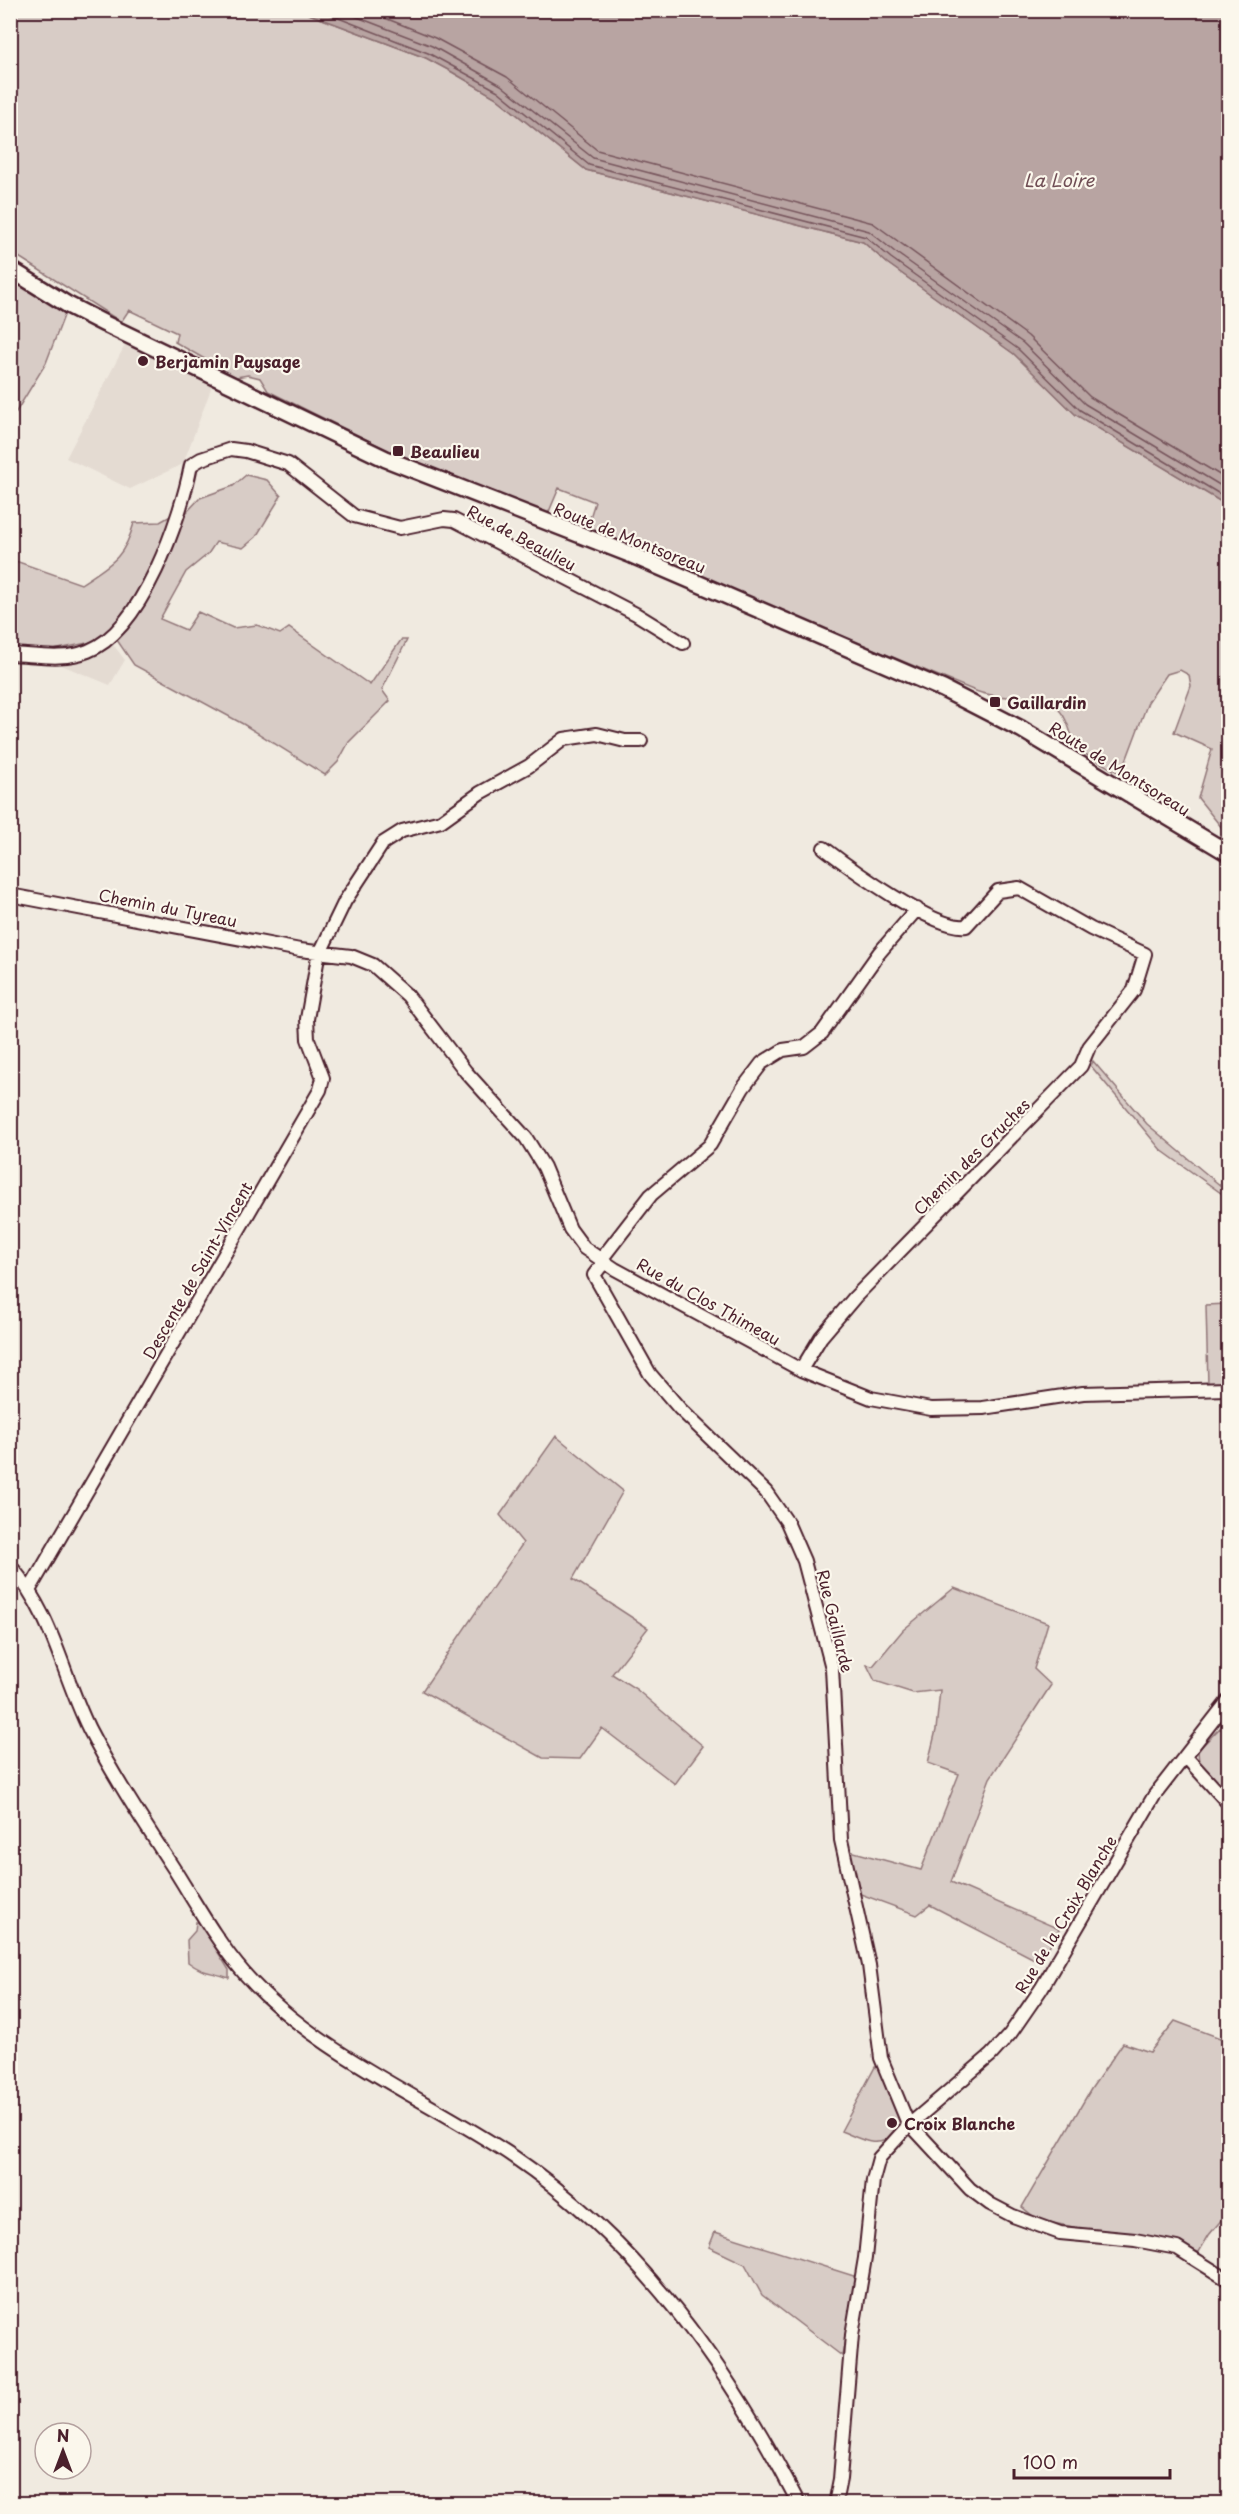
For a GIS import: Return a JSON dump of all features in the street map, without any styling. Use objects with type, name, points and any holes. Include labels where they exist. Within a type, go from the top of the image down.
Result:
[{"type":"main road","name":"Route de Montsoreau","points":[[10,269],[68,305],[105,324],[386,459],[632,555],[960,697],[1030,734],[1228,853]]},
{"type":"street","name":"Rue de Beaulieu","points":[[10,654],[56,657],[78,654],[97,647],[123,626],[140,600],[176,520],[191,465],[235,448],[280,460],[354,516],[410,528],[435,520],[454,520],[636,614],[682,642]]},
{"type":"street","name":"Descente de Saint-Vincent","points":[[30,1589],[320,1090],[323,1078],[309,1039],[307,1019],[319,952],[345,901],[383,843],[392,836],[441,821],[480,793],[529,766],[564,739],[597,734],[625,741],[641,741]]},
{"type":"street","points":[[594,1275],[642,1204],[710,1144],[756,1071],[773,1055],[783,1050],[804,1047],[822,1033],[879,953],[917,909],[824,848]]},
{"type":"street","name":"Chemin des Gruches","points":[[801,1370],[821,1337],[855,1297],[1081,1066],[1089,1047],[1134,990],[1144,954],[1091,929],[1018,888],[998,891],[966,926],[949,926],[917,909]]},
{"type":"street","name":"Chemin du Tyreau","points":[[10,895],[319,952]]},
{"type":"street","name":"Rue du Clos Thimeau","points":[[319,952],[351,956],[373,965],[408,996],[461,1066],[507,1114],[531,1145],[544,1167],[577,1240],[602,1262],[801,1370],[871,1398],[931,1409],[983,1408],[1083,1393],[1228,1389]]},
{"type":"street","name":"Rue Gaillarde","points":[[577,1240],[594,1275],[650,1374],[680,1409],[766,1492],[787,1522],[804,1561],[832,1668],[841,1840],[869,1965],[881,2058],[895,2097],[909,2125],[970,2189],[990,2204],[1013,2216],[1060,2233],[1135,2240],[1177,2248],[1228,2280]]},
{"type":"street","points":[[10,1565],[30,1589],[49,1624],[81,1709],[106,1760],[205,1919],[246,1975],[297,2020],[363,2067],[513,2157],[549,2183],[611,2237],[649,2276],[736,2392],[768,2442],[799,2504]]},
{"type":"street","name":"Rue de la Croix Blanche","points":[[836,2504],[852,2336],[865,2258],[873,2180],[879,2158],[909,2125],[991,2055],[1010,2034],[1041,1989],[1154,1796],[1228,1701]]},
{"type":"street","points":[[1185,1756],[1228,1803]]},
{"type":"shaded area","points":[[10,11],[301,11],[426,58],[452,72],[495,97],[586,170],[863,242],[887,263],[1014,354],[1076,415],[1228,506],[1228,830],[1222,828],[1198,798],[1212,749],[1174,732],[1191,686],[1189,675],[1180,670],[1167,674],[1148,702],[1121,774],[1076,749],[1062,713],[1053,705],[973,690],[587,527],[595,502],[559,488],[548,514],[402,457],[268,391],[260,378],[248,375],[236,377],[175,342],[177,333],[129,310],[121,322],[11,252]]},
{"type":"shaded area","points":[[11,277],[65,313],[46,363],[11,420]]},
{"type":"shaded area","points":[[125,345],[212,386],[183,464],[130,489],[66,458]]},
{"type":"shaded area","points":[[246,475],[267,480],[281,496],[256,537],[243,548],[216,542],[208,554],[186,572],[160,619],[186,630],[198,612],[233,628],[257,625],[280,634],[289,628],[370,685],[401,640],[407,640],[382,690],[390,701],[349,742],[338,762],[325,775],[243,724],[134,665],[115,637],[49,651],[11,648],[10,559],[81,584],[101,571],[121,553],[134,523],[160,522],[174,514],[185,514],[200,498],[233,486]]},
{"type":"shaded area","points":[[109,643],[125,660],[110,685],[54,662]]},
{"type":"shaded area","points":[[1093,1061],[1147,1124],[1228,1192],[1228,1198],[1161,1150],[1091,1066]]},
{"type":"shaded area","points":[[1228,1304],[1228,1385],[1208,1385],[1206,1305]]},
{"type":"shaded area","points":[[556,1436],[623,1491],[573,1579],[648,1628],[612,1674],[636,1689],[703,1746],[675,1784],[602,1728],[580,1759],[543,1758],[422,1691],[523,1543],[500,1515]]},
{"type":"shaded area","points":[[954,1588],[1048,1623],[1034,1669],[1051,1685],[990,1778],[951,1882],[1059,1929],[1040,1962],[930,1905],[917,1915],[855,1892],[843,1849],[921,1870],[959,1774],[928,1763],[936,1730],[940,1690],[913,1693],[875,1681],[867,1665],[873,1666],[903,1630]]},
{"type":"shaded area","points":[[1220,1728],[1228,1733],[1228,1796],[1199,1764],[1198,1750]]},
{"type":"shaded area","points":[[196,1922],[200,1923],[229,1970],[229,1978],[204,1971],[188,1962],[187,1940],[195,1931]]},
{"type":"shaded area","points":[[1175,2021],[1228,2041],[1228,2212],[1209,2235],[1199,2252],[1038,2220],[1022,2207],[1091,2089],[1123,2043],[1150,2052]]},
{"type":"shaded area","points":[[875,2067],[879,2067],[900,2123],[887,2139],[881,2142],[868,2142],[841,2131]]},
{"type":"shaded area","points":[[715,2232],[857,2277],[842,2356],[762,2295],[745,2264],[709,2247]]},
{"type":"water","name":"La Loire","points":[[301,11],[1228,11],[1228,506],[1076,415],[1014,354],[887,263],[863,242],[586,170],[495,97],[452,72],[426,58]]},
{"type":"place","name":"Berjamin Paysage","points":[[143,361]]},
{"type":"place","name":"Beaulieu","points":[[398,451]]},
{"type":"place","name":"Gaillardin","points":[[995,702]]},
{"type":"place","name":"Croix Blanche","points":[[892,2123]]}]
